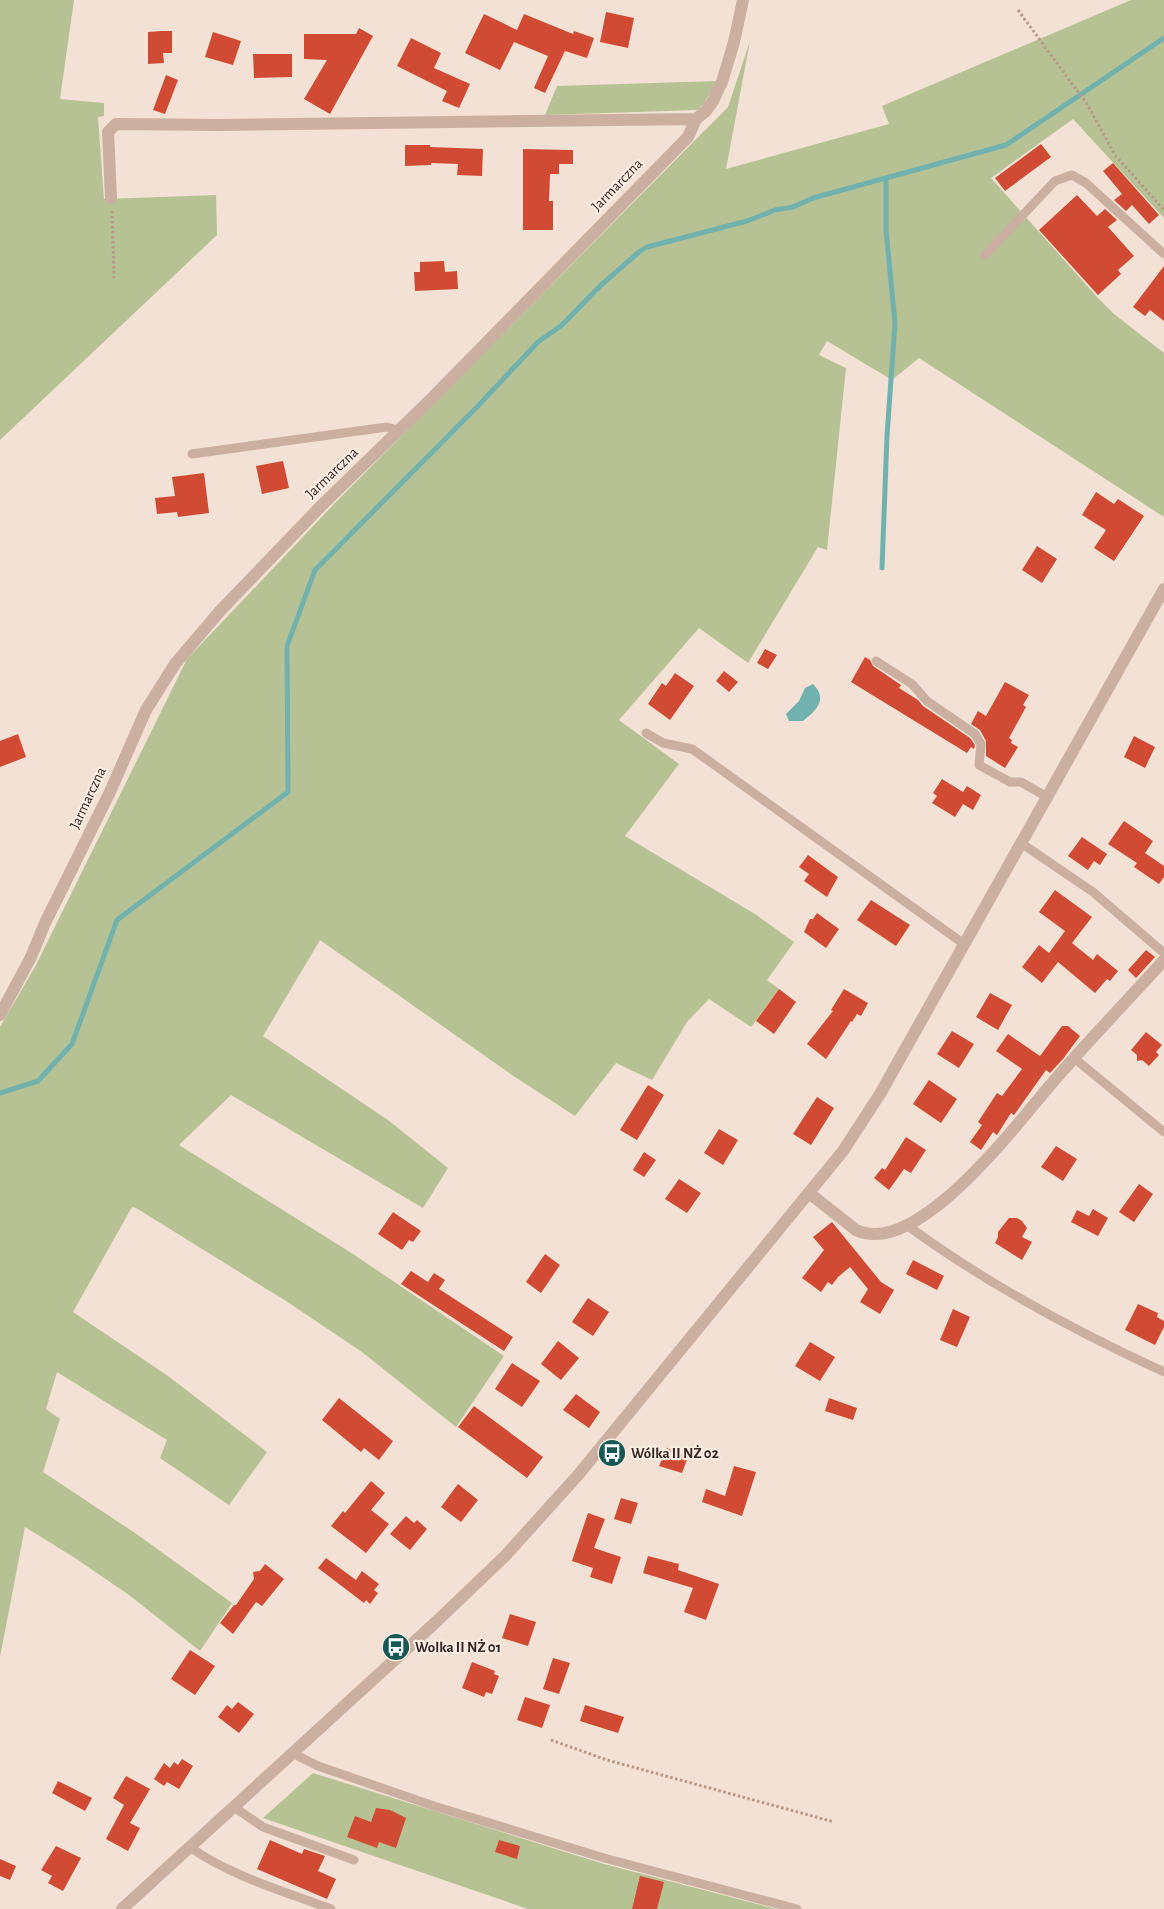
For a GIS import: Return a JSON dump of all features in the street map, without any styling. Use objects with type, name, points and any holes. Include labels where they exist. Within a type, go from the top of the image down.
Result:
[{"type":"street","name":"Jarmarczna","points":[[0,1015],[31,957],[45,923],[109,794],[146,710],[162,682],[194,641],[270,558],[397,433],[688,137],[696,118],[706,111],[722,82],[734,42],[742,0]]},
{"type":"street","points":[[111,198],[108,132],[116,124],[220,125],[696,118]]},
{"type":"street","points":[[122,1909],[459,1601],[536,1524],[843,1151],[871,1108],[1164,589]]},
{"type":"street","points":[[809,1193],[861,1233],[883,1234],[908,1226],[945,1198],[977,1170],[1074,1058],[1164,960]]},
{"type":"lane","points":[[985,255],[1054,181],[1072,175],[1086,183],[1164,254]]},
{"type":"lane","points":[[192,454],[387,427],[394,429],[397,433]]},
{"type":"lane","points":[[876,662],[912,684],[927,701],[975,734],[981,744],[980,765],[1010,782],[1021,782],[1047,797]]},
{"type":"lane","points":[[646,733],[663,744],[692,749],[964,944]]},
{"type":"lane","points":[[1021,843],[1105,902],[1164,953]]},
{"type":"lane","points":[[1074,1058],[1164,1132]]},
{"type":"lane","points":[[908,1226],[969,1268],[1073,1327],[1164,1372]]},
{"type":"lane","points":[[292,1753],[318,1766],[463,1815],[604,1858],[797,1909]]},
{"type":"lane","points":[[234,1807],[263,1827],[354,1860]]},
{"type":"lane","points":[[190,1847],[222,1867],[331,1909]]},
{"type":"path","points":[[1018,10],[1075,86],[1115,155],[1164,210]]},
{"type":"path","points":[[111,198],[114,278]]},
{"type":"path","points":[[551,1740],[607,1760],[834,1822]]},
{"type":"green space","points":[[0,0],[74,0],[60,99],[104,103],[104,116],[98,117],[104,199],[216,195],[217,235],[0,440]]},
{"type":"green space","points":[[1131,0],[1164,0],[1164,218],[1073,119],[991,178],[1097,297],[1114,314],[1164,353],[1164,517],[919,358],[892,380],[827,341],[819,355],[846,368],[827,550],[818,547],[748,663],[699,628],[619,720],[679,764],[625,836],[755,914],[794,942],[767,980],[779,989],[751,1027],[709,999],[687,1022],[652,1080],[616,1063],[575,1116],[512,1075],[320,940],[263,1036],[388,1120],[448,1168],[423,1208],[231,1095],[179,1145],[353,1254],[504,1356],[456,1427],[362,1352],[286,1301],[132,1207],[73,1312],[168,1376],[267,1452],[229,1505],[160,1458],[167,1440],[57,1372],[46,1409],[60,1419],[43,1472],[138,1535],[232,1603],[200,1651],[129,1595],[25,1527],[0,1657],[0,1027],[36,965],[187,659],[335,503],[728,107],[750,41],[726,169],[889,124],[882,106]]},
{"type":"green space","points":[[717,81],[698,110],[545,115],[557,86]]},
{"type":"green space","points":[[313,1773],[604,1864],[776,1909],[528,1909],[263,1818]]},
{"type":"water","points":[[813,684],[820,695],[819,704],[813,713],[803,721],[789,721],[786,714],[799,701],[805,688]]},
{"type":"building","points":[[606,12],[634,18],[628,48],[600,42]]},
{"type":"building","points":[[484,14],[517,30],[524,14],[573,34],[574,31],[594,38],[587,58],[565,51],[545,93],[534,88],[548,56],[514,42],[500,70],[465,53]]},
{"type":"building","points":[[359,28],[373,36],[330,114],[304,99],[327,60],[304,59],[304,34],[356,34]]},
{"type":"building","points":[[172,31],[172,53],[163,53],[164,63],[148,64],[148,32]]},
{"type":"building","points":[[213,32],[241,41],[233,65],[205,57]]},
{"type":"building","points":[[411,38],[441,53],[434,68],[470,84],[459,108],[442,101],[447,91],[397,66]]},
{"type":"building","points":[[253,54],[292,54],[292,77],[254,78]]},
{"type":"building","points":[[166,75],[178,80],[165,114],[153,110]]},
{"type":"building","points":[[1041,144],[1051,157],[1005,191],[995,178]]},
{"type":"building","points":[[405,145],[483,149],[482,176],[457,175],[458,164],[431,163],[431,165],[405,166]]},
{"type":"building","points":[[523,149],[573,150],[573,164],[559,164],[559,174],[550,174],[549,201],[553,201],[553,230],[523,230]]},
{"type":"building","points":[[1113,163],[1159,215],[1149,224],[1132,205],[1126,211],[1114,200],[1122,194],[1103,171]]},
{"type":"building","points":[[1077,195],[1097,216],[1105,209],[1117,220],[1108,227],[1134,256],[1118,270],[1121,274],[1098,295],[1039,230]]},
{"type":"building","points":[[444,261],[445,272],[457,271],[458,289],[415,291],[414,272],[420,272],[420,262]]},
{"type":"building","points":[[1164,266],[1164,321],[1150,310],[1145,316],[1133,307]]},
{"type":"building","points":[[283,461],[289,488],[262,494],[256,466]]},
{"type":"building","points":[[204,473],[209,513],[178,517],[177,512],[157,514],[155,498],[175,496],[172,477]]},
{"type":"building","points":[[1096,492],[1114,504],[1118,499],[1144,516],[1114,561],[1094,548],[1106,530],[1082,515]]},
{"type":"building","points":[[1037,546],[1057,559],[1042,583],[1022,570]]},
{"type":"building","points":[[765,649],[777,655],[768,669],[757,663]]},
{"type":"building","points":[[865,657],[870,660],[873,666],[901,685],[899,688],[970,738],[975,745],[974,749],[971,747],[967,753],[851,682]]},
{"type":"building","points":[[724,671],[738,682],[729,692],[716,681]]},
{"type":"building","points":[[675,673],[694,686],[670,720],[648,704],[662,683],[666,686]]},
{"type":"building","points":[[1005,682],[1029,695],[1023,705],[1026,707],[1009,738],[1012,740],[1011,743],[1018,747],[1005,768],[986,756],[986,741],[980,730],[971,724],[978,711],[986,716]]},
{"type":"building","points":[[18,734],[26,757],[0,767],[0,741]]},
{"type":"building","points":[[1134,736],[1155,747],[1145,768],[1124,757]]},
{"type":"building","points":[[942,779],[963,792],[967,786],[981,795],[973,810],[963,804],[955,817],[932,803],[937,796],[933,793]]},
{"type":"building","points":[[1124,821],[1153,841],[1145,853],[1164,866],[1164,877],[1159,884],[1134,867],[1137,863],[1108,844]]},
{"type":"building","points":[[1082,837],[1107,854],[1100,865],[1094,861],[1088,870],[1068,856]]},
{"type":"building","points":[[808,855],[838,877],[827,897],[804,881],[809,874],[799,867]]},
{"type":"building","points":[[1055,890],[1092,917],[1072,943],[1093,960],[1097,954],[1118,971],[1110,981],[1107,979],[1095,993],[1058,962],[1042,983],[1022,967],[1039,945],[1049,953],[1065,931],[1039,912]]},
{"type":"building","points":[[871,900],[910,925],[896,946],[857,920]]},
{"type":"building","points":[[817,913],[839,929],[826,948],[804,932],[810,919],[813,919]]},
{"type":"building","points":[[1146,950],[1155,957],[1136,978],[1128,970]]},
{"type":"building","points":[[779,989],[796,1002],[774,1034],[756,1021]]},
{"type":"building","points":[[844,989],[868,1003],[861,1016],[857,1014],[851,1021],[826,1059],[807,1044],[833,1011],[831,1010]]},
{"type":"building","points":[[990,993],[1012,1005],[998,1030],[976,1017]]},
{"type":"building","points":[[1062,1026],[1068,1026],[1080,1036],[1050,1073],[1046,1070],[1014,1115],[1011,1113],[997,1135],[993,1132],[981,1150],[970,1142],[982,1125],[978,1122],[997,1093],[1002,1096],[1022,1069],[996,1051],[1008,1034],[1040,1056]]},
{"type":"building","points":[[952,1031],[974,1044],[959,1068],[937,1054]]},
{"type":"building","points":[[1146,1032],[1162,1045],[1156,1052],[1159,1055],[1149,1066],[1142,1060],[1137,1061],[1137,1055],[1131,1050]]},
{"type":"building","points":[[929,1080],[957,1099],[941,1123],[913,1104]]},
{"type":"building","points":[[648,1085],[664,1095],[637,1140],[620,1130]]},
{"type":"building","points":[[817,1097],[834,1108],[811,1145],[793,1134]]},
{"type":"building","points":[[719,1129],[738,1140],[723,1165],[704,1153]]},
{"type":"building","points":[[906,1137],[926,1150],[911,1173],[904,1169],[889,1190],[874,1178],[882,1168],[885,1170]]},
{"type":"building","points":[[1056,1146],[1077,1159],[1063,1181],[1041,1167]]},
{"type":"building","points":[[644,1152],[656,1160],[644,1177],[633,1170]]},
{"type":"building","points":[[679,1179],[701,1193],[687,1213],[665,1199]]},
{"type":"building","points":[[1139,1184],[1153,1194],[1134,1222],[1119,1212]]},
{"type":"building","points":[[1093,1209],[1108,1218],[1098,1236],[1071,1222],[1077,1210],[1089,1216]]},
{"type":"building","points":[[393,1212],[421,1231],[413,1242],[409,1240],[402,1250],[378,1234]]},
{"type":"building","points":[[1009,1218],[1017,1218],[1022,1221],[1027,1228],[1022,1237],[1032,1242],[1022,1260],[995,1243],[998,1232]]},
{"type":"building","points":[[832,1222],[881,1282],[894,1290],[880,1314],[860,1302],[868,1289],[850,1267],[832,1285],[828,1282],[821,1292],[802,1278],[824,1250],[813,1237]]},
{"type":"building","points":[[545,1254],[560,1265],[541,1293],[526,1282]]},
{"type":"building","points":[[913,1260],[944,1276],[937,1290],[906,1274]]},
{"type":"building","points":[[411,1271],[428,1282],[434,1273],[445,1280],[439,1289],[513,1337],[504,1351],[401,1284]]},
{"type":"building","points":[[588,1298],[609,1312],[593,1336],[572,1322]]},
{"type":"building","points":[[1138,1304],[1158,1313],[1157,1317],[1164,1321],[1164,1327],[1155,1345],[1125,1330]]},
{"type":"building","points":[[953,1309],[970,1317],[957,1347],[940,1340]]},
{"type":"building","points":[[558,1341],[579,1358],[561,1380],[541,1364]]},
{"type":"building","points":[[810,1342],[835,1357],[820,1381],[795,1366]]},
{"type":"building","points":[[512,1363],[540,1381],[522,1407],[495,1389]]},
{"type":"building","points":[[576,1394],[600,1412],[589,1428],[563,1410]]},
{"type":"building","points":[[339,1398],[393,1441],[379,1460],[364,1448],[361,1452],[322,1420]]},
{"type":"building","points":[[829,1398],[857,1408],[853,1420],[825,1411]]},
{"type":"building","points":[[474,1406],[543,1457],[527,1478],[458,1427]]},
{"type":"building","points":[[667,1448],[688,1457],[682,1473],[659,1466]]},
{"type":"building","points":[[734,1466],[756,1472],[742,1516],[702,1502],[706,1489],[725,1496]]},
{"type":"building","points":[[371,1481],[385,1493],[371,1510],[389,1524],[366,1553],[331,1526],[343,1511],[345,1513]]},
{"type":"building","points":[[458,1484],[478,1500],[461,1522],[441,1507]]},
{"type":"building","points":[[621,1498],[638,1503],[631,1524],[614,1519]]},
{"type":"building","points":[[588,1513],[605,1519],[594,1548],[621,1557],[612,1584],[590,1577],[593,1568],[572,1561]]},
{"type":"building","points":[[406,1516],[414,1523],[417,1520],[427,1529],[410,1550],[390,1534]]},
{"type":"building","points":[[648,1556],[679,1564],[678,1570],[719,1584],[706,1620],[684,1612],[693,1588],[643,1573]]},
{"type":"building","points":[[326,1558],[356,1580],[362,1571],[379,1584],[374,1590],[378,1593],[370,1604],[366,1600],[364,1603],[318,1568]]},
{"type":"building","points":[[265,1564],[284,1579],[262,1606],[256,1602],[233,1634],[220,1623],[236,1605],[254,1579],[253,1572],[260,1571]]},
{"type":"building","points":[[510,1614],[536,1622],[528,1646],[502,1638]]},
{"type":"building","points":[[190,1650],[215,1666],[195,1695],[171,1679]]},
{"type":"building","points":[[553,1658],[570,1663],[559,1694],[543,1689]]},
{"type":"building","points":[[472,1662],[495,1671],[494,1674],[499,1676],[492,1694],[486,1692],[484,1697],[462,1688]]},
{"type":"building","points":[[525,1697],[550,1705],[542,1728],[517,1720]]},
{"type":"building","points":[[238,1702],[254,1714],[239,1733],[218,1717],[227,1705],[232,1709]]},
{"type":"building","points":[[585,1705],[624,1717],[618,1733],[580,1721]]},
{"type":"building","points":[[182,1759],[193,1766],[179,1789],[167,1782],[164,1786],[154,1779],[164,1763],[170,1768],[174,1762],[178,1765]]},
{"type":"building","points":[[126,1776],[150,1789],[130,1823],[140,1828],[128,1851],[106,1839],[124,1805],[113,1798]]},
{"type":"building","points":[[58,1781],[92,1798],[85,1811],[52,1793]]},
{"type":"building","points":[[376,1808],[390,1810],[406,1818],[396,1848],[379,1842],[377,1848],[347,1837],[355,1816],[371,1822]]},
{"type":"building","points":[[270,1840],[302,1854],[304,1849],[325,1856],[318,1871],[336,1879],[327,1899],[257,1869]]},
{"type":"building","points":[[499,1840],[520,1846],[517,1859],[495,1852]]},
{"type":"building","points":[[56,1846],[81,1858],[63,1891],[48,1883],[52,1876],[41,1870]]},
{"type":"building","points":[[0,1859],[16,1866],[10,1880],[0,1876]]},
{"type":"building","points":[[640,1876],[664,1882],[657,1909],[632,1909]]},
{"type":"waterway","points":[[0,1093],[38,1081],[72,1044],[117,920],[288,792],[287,646],[315,570],[477,407],[538,342],[562,325],[600,286],[647,247],[747,221],[775,210],[793,207],[813,198],[1006,145],[1164,38]]},
{"type":"waterway","points":[[882,568],[887,436],[895,323],[886,230],[886,178]]},
{"type":"place","name":"Wólka II NŻ 02","points":[[612,1453]]},
{"type":"place","name":"Wolka II NŻ 01","points":[[396,1647]]}]
